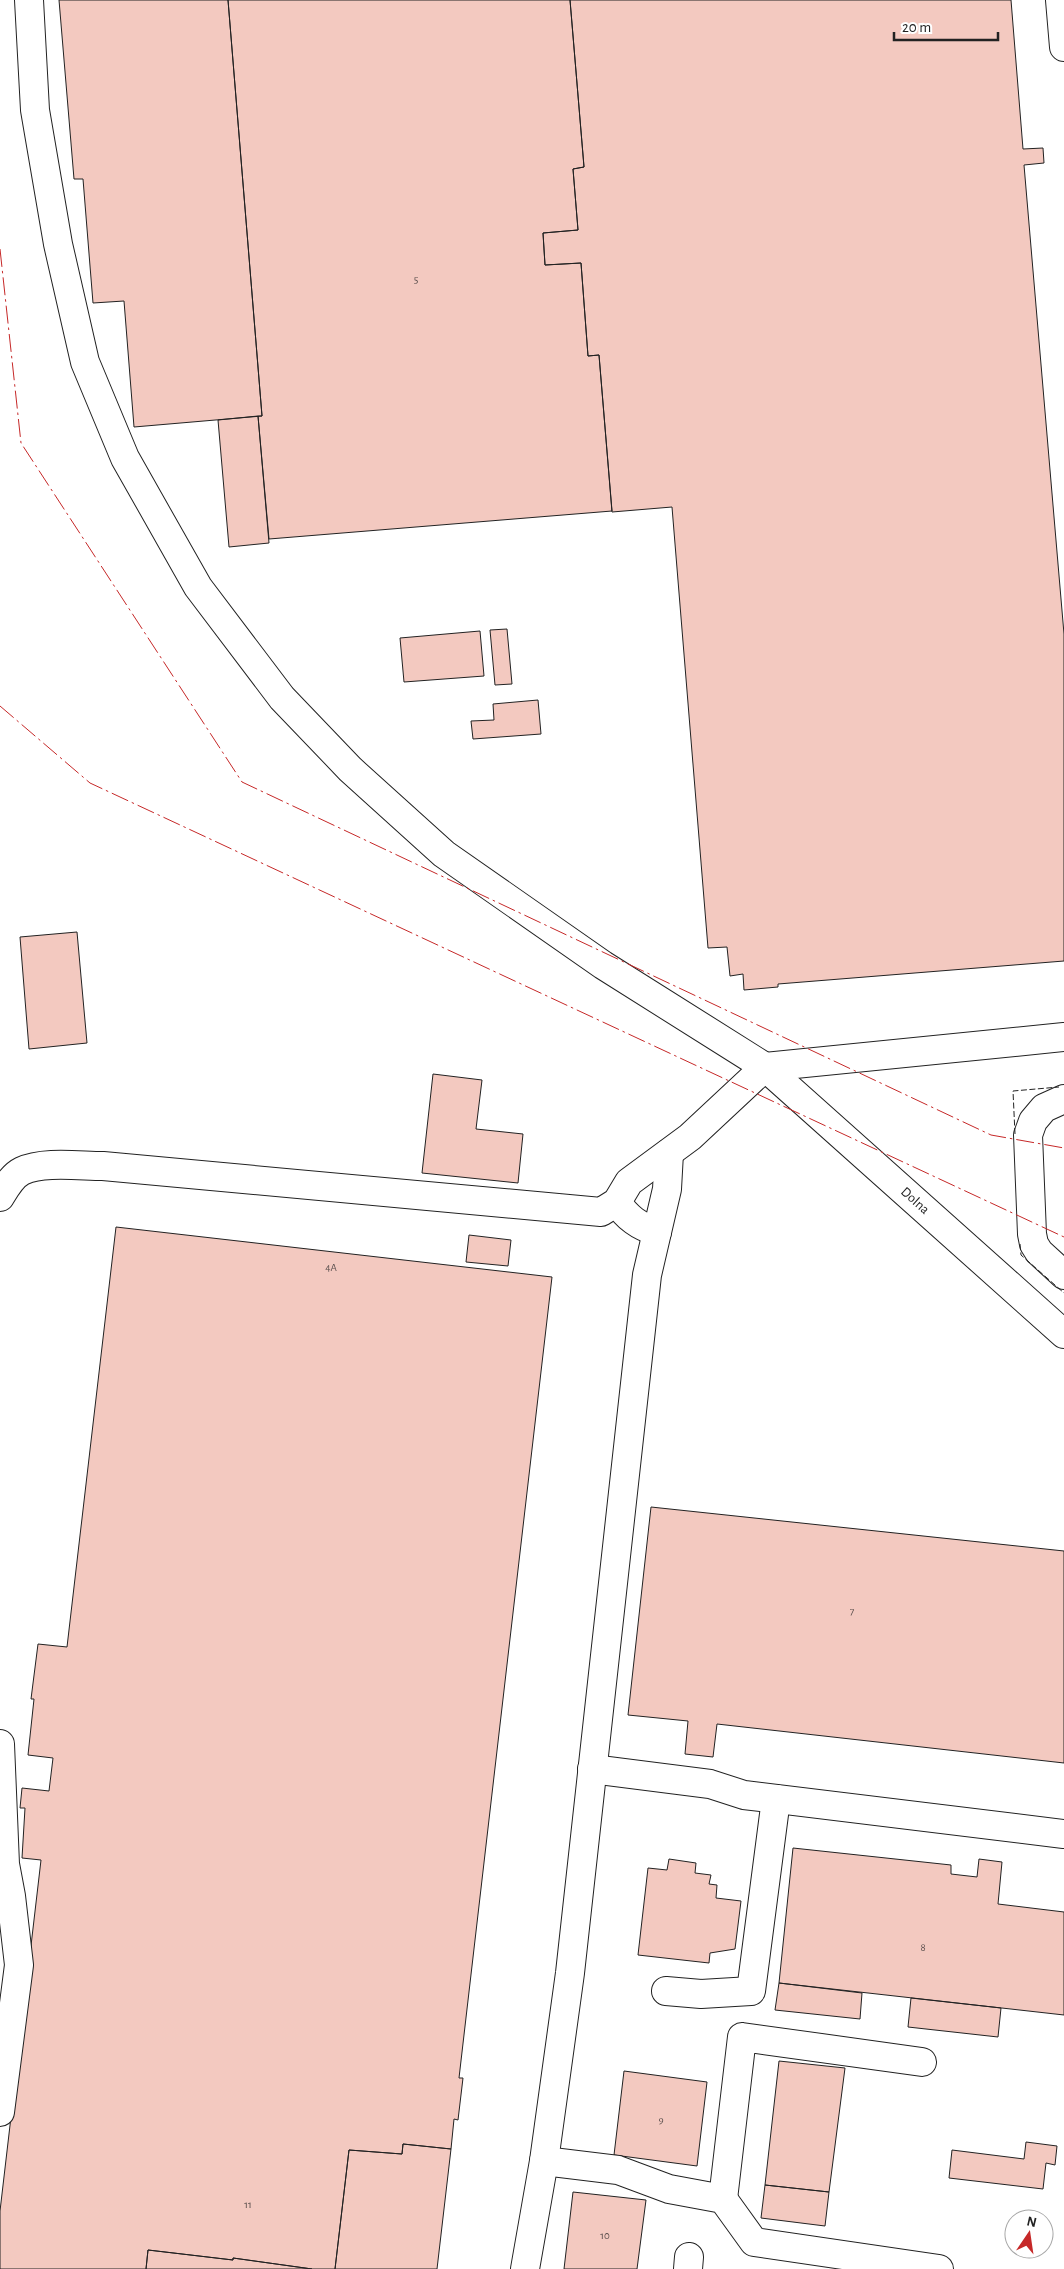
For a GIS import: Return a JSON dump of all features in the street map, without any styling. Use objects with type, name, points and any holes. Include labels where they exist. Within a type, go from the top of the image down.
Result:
[{"type":"street","name":"Dolna","points":[[29,0],[35,110],[58,244],[85,362],[125,458],[198,587],[282,698],[350,769],[444,854],[603,965],[765,1067],[1064,1334]]},
{"type":"street","points":[[1060,0],[1064,48]]},
{"type":"street","points":[[0,1197],[10,1180],[22,1171],[39,1166],[103,1166],[601,1212],[617,1202],[629,1182],[690,1137],[765,1067],[1064,1037]]},
{"type":"street","points":[[1064,1099],[1044,1108],[1033,1121],[1028,1135],[1027,1152],[1034,1244],[1039,1252],[1064,1274]]},
{"type":"street","points":[[525,2269],[544,2161],[570,1973],[647,1275],[667,1189],[669,1153]]},
{"type":"street","points":[[617,1202],[625,1214],[641,1226],[657,1232]]},
{"type":"street","points":[[0,1744],[5,1864],[19,1965],[0,2112]]},
{"type":"street","points":[[592,1769],[710,1784],[744,1796],[1064,1834]]},
{"type":"street","points":[[666,1991],[701,1994],[751,1991],[776,1799]]},
{"type":"street","points":[[922,2062],[742,2037],[723,2199],[754,2242],[939,2269]]},
{"type":"street","points":[[544,2161],[618,2170],[669,2189],[723,2199]]},
{"type":"building","points":[[59,0],[228,0],[262,416],[134,427],[124,301],[93,303],[83,179],[74,179]]},
{"type":"building","points":[[228,0],[570,0],[584,167],[573,169],[578,230],[543,233],[545,265],[581,263],[588,356],[599,355],[612,511],[269,539],[258,416],[262,416]]},
{"type":"building","points":[[570,0],[1011,0],[1023,149],[1043,148],[1044,163],[1024,165],[1064,634],[1064,961],[778,984],[778,987],[744,990],[743,974],[730,976],[727,947],[708,948],[672,507],[612,512],[599,355],[588,356],[581,263],[545,265],[543,233],[578,230],[573,169],[584,167]]},
{"type":"building","points":[[258,416],[269,543],[229,547],[218,420]]},
{"type":"building","points":[[507,629],[512,684],[495,685],[490,630]]},
{"type":"building","points":[[480,631],[484,676],[404,682],[400,638]]},
{"type":"building","points":[[538,700],[541,734],[473,739],[471,721],[494,720],[493,704]]},
{"type":"building","points":[[77,932],[87,1043],[29,1049],[20,937]]},
{"type":"building","points":[[433,1074],[482,1080],[476,1129],[523,1134],[518,1183],[422,1173]]},
{"type":"building","points":[[116,1227],[552,1277],[459,2078],[463,2078],[458,2120],[454,2119],[451,2149],[403,2144],[402,2154],[349,2150],[335,2269],[312,2269],[233,2258],[233,2260],[148,2250],[146,2269],[0,2269],[0,2211],[41,1860],[22,1858],[25,1808],[20,1808],[22,1788],[49,1791],[53,1758],[28,1755],[34,1699],[31,1699],[38,1644],[67,1647]]},
{"type":"building","points":[[469,1235],[511,1240],[508,1266],[466,1262]]},
{"type":"building","points":[[651,1507],[1064,1551],[1064,1763],[717,1724],[713,1757],[685,1754],[688,1721],[628,1715]]},
{"type":"building","points":[[793,1848],[951,1865],[951,1874],[977,1877],[979,1859],[1002,1862],[998,1904],[1064,1912],[1064,2015],[779,1983]]},
{"type":"building","points":[[669,1859],[696,1863],[695,1873],[711,1875],[709,1884],[717,1885],[716,1898],[741,1901],[735,1949],[710,1953],[709,1963],[638,1955],[648,1868],[667,1870]]},
{"type":"building","points":[[779,1983],[862,1993],[860,2019],[775,2010]]},
{"type":"building","points":[[911,1998],[1001,2008],[998,2037],[908,2027]]},
{"type":"building","points":[[779,2061],[845,2068],[829,2192],[765,2185]]},
{"type":"building","points":[[624,2071],[707,2082],[697,2166],[614,2155]]},
{"type":"building","points":[[1026,2142],[1057,2146],[1055,2165],[1046,2163],[1043,2189],[949,2178],[952,2150],[1024,2159]]},
{"type":"building","points":[[403,2144],[451,2149],[437,2269],[335,2269],[349,2150],[402,2154]]},
{"type":"building","points":[[765,2185],[829,2192],[825,2226],[761,2218]]},
{"type":"building","points":[[573,2192],[646,2200],[637,2269],[564,2269]]},
{"type":"building","points":[[148,2250],[233,2260],[233,2258],[312,2269],[146,2269]]},
{"type":"fence","points":[[1015,1134],[1013,1091],[1059,1087]]},
{"type":"fence","points":[[1020,1244],[1021,1255],[1064,1293]]},
{"type":"power","points":[[0,249],[21,443],[242,782],[991,1135],[1064,1148]]},
{"type":"power","points":[[0,706],[90,783],[1064,1237]]}]
